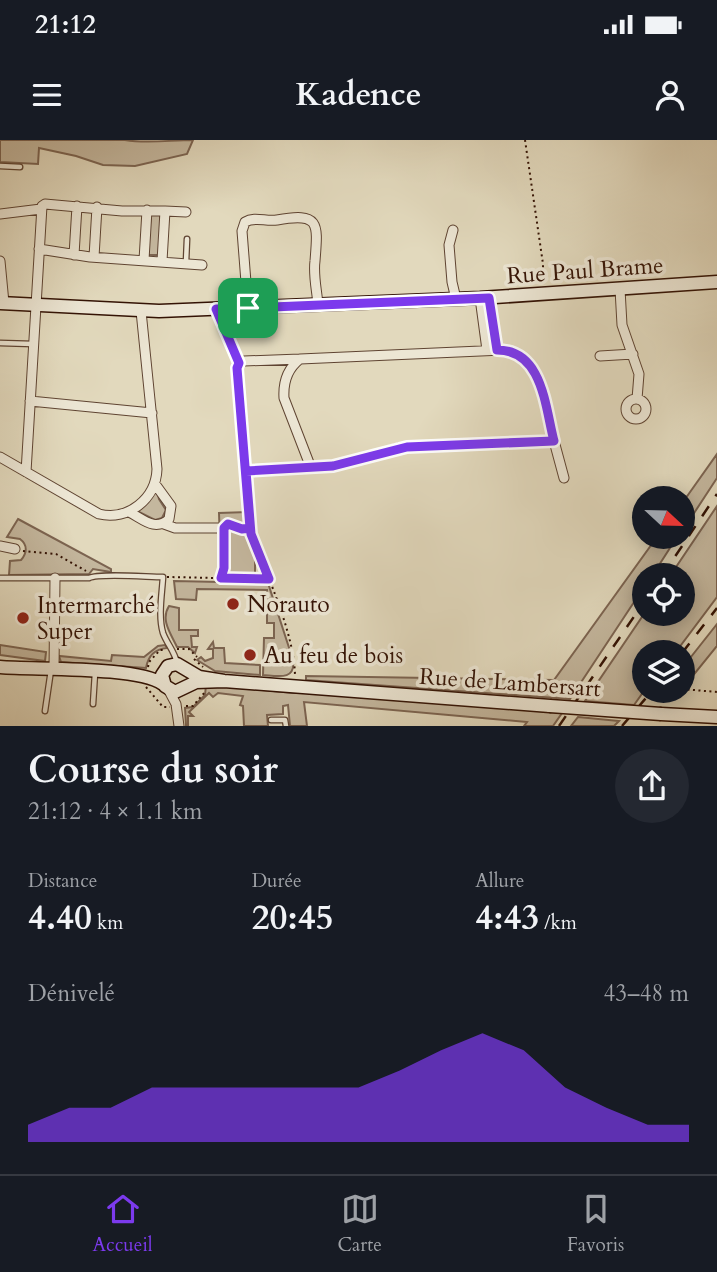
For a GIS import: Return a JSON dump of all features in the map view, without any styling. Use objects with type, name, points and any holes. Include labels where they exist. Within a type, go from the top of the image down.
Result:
[{"type":"main road","name":"Rue Paul Brame","points":[[2,303],[141,311],[216,309],[484,298],[717,282]]},
{"type":"main road","points":[[147,676],[184,664]]},
{"type":"main road","points":[[184,664],[195,676],[205,680]]},
{"type":"main road","points":[[166,687],[162,675],[184,664]]},
{"type":"main road","points":[[184,664],[189,677],[186,687]]},
{"type":"main road","points":[[0,665],[147,676],[166,687]]},
{"type":"main road","name":"Rue de Lambersart","points":[[166,687],[177,692],[196,682],[224,681],[717,718]]},
{"type":"street","points":[[0,214],[41,209],[46,204],[186,212]]},
{"type":"street","points":[[74,255],[77,206]]},
{"type":"street","points":[[93,257],[97,207]]},
{"type":"street","points":[[26,472],[41,209]]},
{"type":"street","points":[[144,260],[147,210]]},
{"type":"street","points":[[162,261],[165,211]]},
{"type":"street","points":[[248,308],[242,231],[245,222],[251,219],[269,221],[299,216],[310,220],[316,228],[318,238],[314,268],[318,305]]},
{"type":"street","points":[[453,230],[449,245],[456,299]]},
{"type":"street","points":[[39,249],[93,257],[202,265]]},
{"type":"street","points":[[0,261],[2,303]]},
{"type":"street","points":[[620,289],[622,325],[639,374],[637,399]]},
{"type":"street","points":[[484,298],[492,350]]},
{"type":"street","points":[[0,457],[94,513],[109,516],[125,513],[144,501],[155,484],[157,469],[141,311]]},
{"type":"street","points":[[249,507],[237,368],[239,363],[492,350],[518,353],[533,368],[564,478]]},
{"type":"street","points":[[600,356],[633,354]]},
{"type":"street","points":[[300,359],[288,373],[284,398],[312,468]]},
{"type":"street","points":[[30,401],[152,413]]},
{"type":"street","points":[[246,471],[339,465],[407,447],[554,441]]},
{"type":"street","points":[[155,484],[172,506],[171,516],[164,524]]},
{"type":"street","points":[[125,513],[153,525],[218,528]]},
{"type":"street","points":[[0,547],[15,549]]},
{"type":"street","points":[[53,669],[55,578]]},
{"type":"street","points":[[166,687],[178,714]]},
{"type":"street","points":[[178,714],[186,687]]},
{"type":"lane","points":[[0,166],[20,167]]},
{"type":"lane","points":[[186,262],[187,239]]},
{"type":"lane","points":[[0,343],[33,344]]},
{"type":"lane","points":[[0,578],[89,578],[99,575],[163,577],[164,636],[184,664]]},
{"type":"lane","points":[[45,711],[53,669]]},
{"type":"lane","points":[[93,704],[95,672]]},
{"type":"lane","points":[[271,720],[285,720],[286,726]]},
{"type":"path","points":[[525,140],[543,264],[543,294]]},
{"type":"path","points":[[216,309],[239,363]]},
{"type":"path","points":[[249,507],[250,528],[295,663],[298,687]]},
{"type":"path","points":[[221,578],[224,568],[224,528],[228,524],[242,529],[250,528]]},
{"type":"path","points":[[15,549],[56,554],[89,573]]},
{"type":"path","points":[[163,577],[269,579]]},
{"type":"path","points":[[189,649],[184,664],[207,670],[205,694],[193,706],[178,714],[163,707],[146,688],[147,676],[149,662],[160,650],[189,649]]},
{"type":"path","points":[[695,690],[717,692]]},
{"type":"shaded area","points":[[0,140],[193,140],[187,154],[135,166],[103,165],[39,148],[38,164],[0,162]]},
{"type":"shaded area","points":[[151,214],[160,214],[161,255],[147,255]]},
{"type":"shaded area","points":[[717,454],[717,478],[695,512],[694,486]]},
{"type":"shaded area","points":[[154,491],[157,491],[166,510],[162,518],[155,520],[137,511]]},
{"type":"shaded area","points":[[717,506],[717,597],[685,640],[632,640],[634,705],[585,701],[636,626],[695,626],[695,563],[679,563],[687,550],[695,550],[695,539]]},
{"type":"shaded area","points":[[248,512],[247,529],[255,553],[255,577],[221,576],[219,513]]},
{"type":"shaded area","points":[[18,519],[111,569],[111,572],[93,569],[89,574],[9,575],[10,561],[21,560],[25,552],[25,546],[20,539],[7,537]]},
{"type":"shaded area","points":[[648,550],[669,550],[660,563],[638,563]]},
{"type":"shaded area","points":[[632,572],[632,605],[570,699],[306,680],[306,676],[554,680]]},
{"type":"shaded area","points":[[174,581],[268,583],[293,660],[292,671],[284,676],[263,675],[264,638],[274,638],[274,623],[267,623],[267,590],[197,589],[196,600],[176,599]]},
{"type":"shaded area","points":[[169,606],[179,608],[179,630],[198,630],[198,636],[191,636],[192,647],[197,647],[195,653],[188,647],[177,647],[166,622]]},
{"type":"shaded area","points":[[717,624],[717,646],[695,673],[695,652]]},
{"type":"shaded area","points":[[213,642],[214,648],[224,648],[225,663],[260,665],[260,675],[215,671],[197,660],[201,657],[205,661],[213,658],[213,649],[208,649]]},
{"type":"shaded area","points":[[0,645],[46,652],[45,661],[0,655]]},
{"type":"shaded area","points":[[165,645],[167,648],[150,657],[146,668],[61,662],[59,656],[111,661],[112,655],[144,657],[158,646]]},
{"type":"shaded area","points":[[206,685],[562,713],[553,726],[524,726],[527,722],[304,702],[307,726],[290,726],[288,705],[283,706],[283,714],[267,715],[268,726],[244,726],[243,706],[240,705],[243,696],[218,693],[213,697],[209,693],[189,712],[193,716],[188,716],[186,725],[185,708],[193,707],[205,695]]},
{"type":"shaded area","points":[[578,717],[619,721],[614,726],[571,726]]},
{"type":"railway","points":[[671,563],[717,494]]},
{"type":"railway","points":[[692,640],[717,608]]},
{"type":"railway","points":[[559,726],[632,620]]},
{"type":"railway","points":[[622,726],[642,703]]},
{"type":"place","name":"Norauto","points":[[233,604]]},
{"type":"place","name":"Intermarché Super","points":[[23,618]]},
{"type":"place","name":"Au feu de bois","points":[[250,655]]},
{"type":"route","points":[[489,298],[497,350],[518,353],[533,368],[554,441],[407,447],[333,466],[246,471],[251,534],[269,579],[221,578],[224,568],[224,528],[228,524],[242,529],[250,528],[237,368],[239,363],[216,309],[248,308],[489,298]]}]
